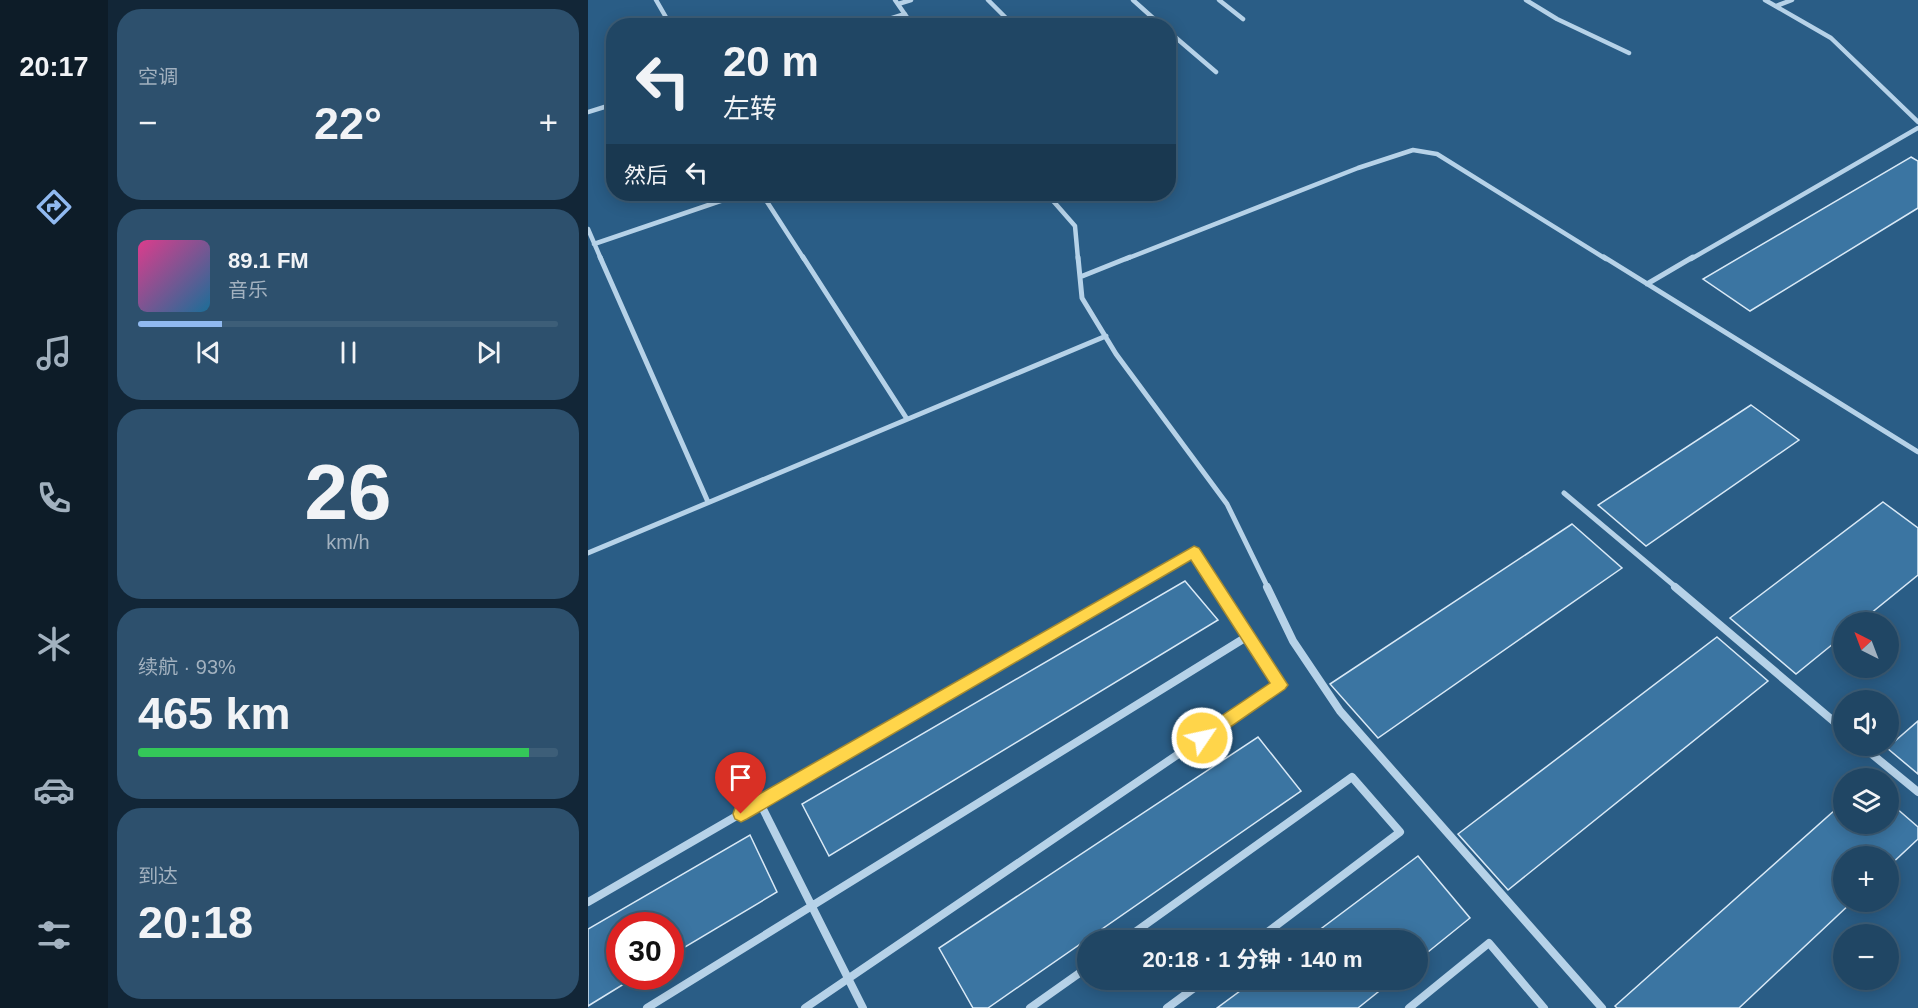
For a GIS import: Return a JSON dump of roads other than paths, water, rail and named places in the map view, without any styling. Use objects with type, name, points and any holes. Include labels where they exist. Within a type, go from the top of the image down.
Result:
[{"type":"street","points":[[656,0],[666,18]]},
{"type":"street","points":[[908,18],[896,2],[911,0]]},
{"type":"street","points":[[988,0],[1006,18]]},
{"type":"street","points":[[1134,0],[1153,18]]},
{"type":"street","points":[[1219,0],[1243,19]]},
{"type":"street","points":[[1526,0],[1557,19],[1629,53]]},
{"type":"street","points":[[1765,0],[1831,38],[1918,122]]},
{"type":"street","points":[[1776,6],[1792,0]]},
{"type":"street","points":[[892,18],[905,14]]},
{"type":"street","points":[[1176,38],[1216,72]]},
{"type":"street","points":[[588,112],[606,106]]},
{"type":"street","points":[[1647,284],[1918,128]]},
{"type":"street","points":[[1080,278],[1358,168],[1413,150],[1437,154],[1918,452]]},
{"type":"street","points":[[594,244],[720,201]]},
{"type":"street","points":[[767,201],[907,419]]},
{"type":"street","points":[[1053,201],[1075,226],[1083,298],[1106,336],[1227,504],[1293,641],[1340,711],[1602,1008]]},
{"type":"street","points":[[588,229],[708,502]]},
{"type":"street","points":[[588,553],[1106,336]]},
{"type":"street","points":[[1564,494],[1833,721]]},
{"type":"street","points":[[588,902],[1194,552],[1280,685],[805,1008]]},
{"type":"street","points":[[647,1008],[1248,636]]},
{"type":"street","points":[[1874,756],[1918,792]]},
{"type":"street","points":[[1138,930],[1352,777],[1400,832],[1270,930]]},
{"type":"street","points":[[760,803],[863,1008]]},
{"type":"street","points":[[1409,1008],[1489,943],[1544,1008]]},
{"type":"street","points":[[1030,1008],[1077,975]]},
{"type":"street","points":[[1167,1008],[1191,990]]}]
